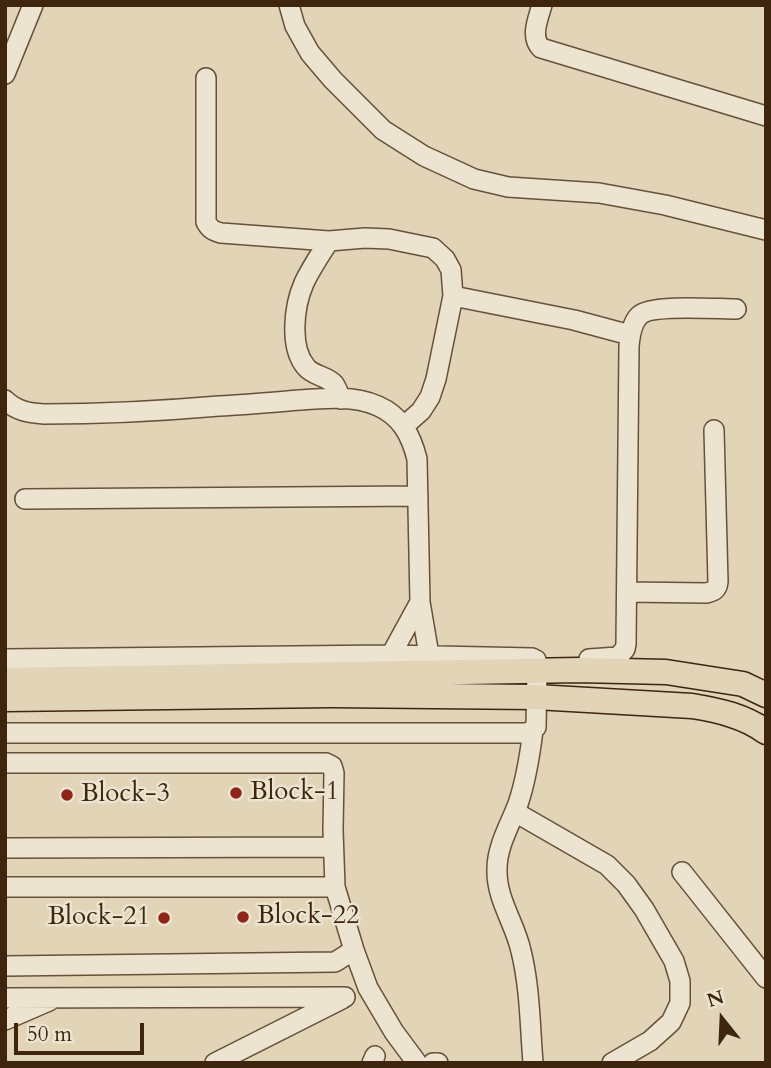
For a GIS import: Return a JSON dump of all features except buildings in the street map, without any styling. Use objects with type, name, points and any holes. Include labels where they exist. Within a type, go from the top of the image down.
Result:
[{"type":"main road","points":[[5,680],[536,665],[579,670],[666,673],[743,684],[766,695]]},
{"type":"main road","points":[[5,699],[331,695],[536,697],[692,706],[740,718],[766,732]]},
{"type":"street","points":[[5,74],[33,5]]},
{"type":"street","points":[[289,5],[295,26],[310,52],[332,80],[383,130],[424,156],[474,179],[508,187],[599,194],[665,205],[766,230]]},
{"type":"street","points":[[542,5],[535,35],[536,43],[541,48],[766,116]]},
{"type":"street","points":[[206,78],[206,222],[209,228],[221,233],[329,241],[389,239],[433,248],[445,258],[451,270],[453,296],[436,379],[430,397],[421,411],[404,426]]},
{"type":"street","points":[[329,241],[302,286],[294,332],[301,360],[309,370],[330,380],[341,399]]},
{"type":"street","points":[[453,296],[574,320],[630,335]]},
{"type":"street","points":[[536,665],[613,659],[625,649],[630,335],[638,316],[657,309],[736,309]]},
{"type":"street","points":[[5,400],[27,413],[55,414],[341,399],[359,400],[392,414],[404,426],[413,443],[417,459],[420,602],[429,655]]},
{"type":"street","points":[[626,592],[706,593],[717,588],[714,430]]},
{"type":"street","points":[[25,499],[418,496]]},
{"type":"street","points":[[391,655],[420,602]]},
{"type":"street","points":[[5,659],[391,655],[532,658],[536,665],[536,726],[533,730],[528,770],[498,853],[497,881],[521,948],[527,984],[533,1063]]},
{"type":"street","points":[[5,733],[528,733],[533,730]]},
{"type":"street","points":[[5,763],[326,763],[332,766],[335,887],[368,988],[394,1032],[417,1063]]},
{"type":"street","points":[[514,811],[607,865],[626,884],[644,909],[674,961],[680,981],[680,1003],[671,1022],[650,1041],[612,1063]]},
{"type":"street","points":[[5,848],[333,848]]},
{"type":"street","points":[[682,872],[766,978]]},
{"type":"street","points":[[5,887],[335,887]]},
{"type":"street","points":[[5,966],[335,962],[354,950]]},
{"type":"street","points":[[215,1063],[368,988]]},
{"type":"street","points":[[5,998],[345,997]]},
{"type":"street","points":[[5,1020],[56,998]]},
{"type":"place","name":"Block-1","points":[[236,793]]},
{"type":"place","name":"Block-3","points":[[67,795]]},
{"type":"place","name":"Block-22","points":[[243,917]]},
{"type":"place","name":"Block-21","points":[[164,918]]}]
